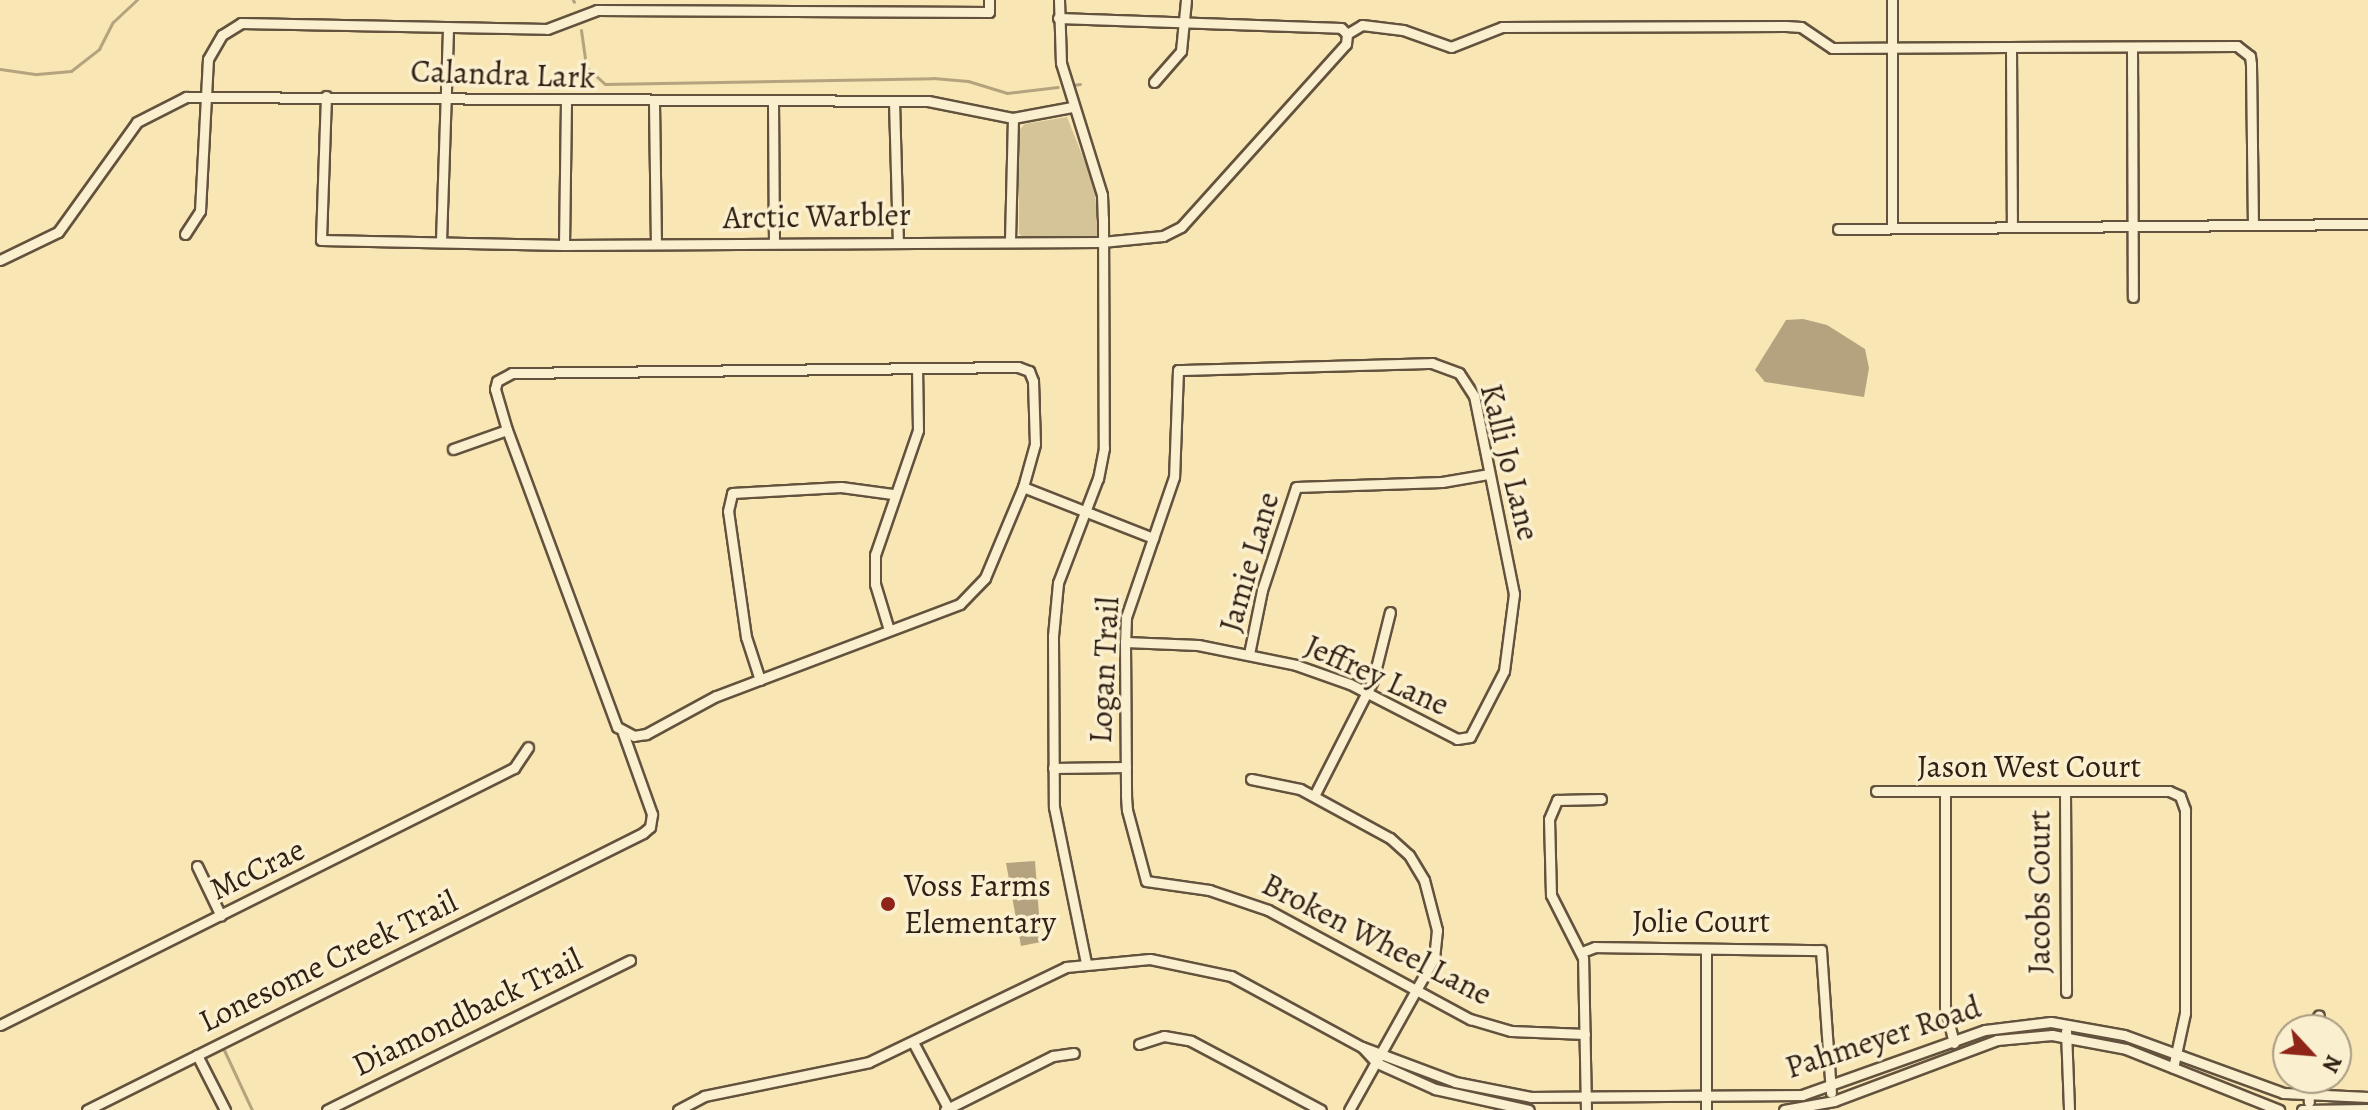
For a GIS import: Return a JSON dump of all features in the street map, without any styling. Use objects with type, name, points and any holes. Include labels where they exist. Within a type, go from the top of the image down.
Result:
[{"type":"street","points":[[185,234],[200,211],[208,59],[222,35],[241,23],[547,29],[597,10],[989,12],[989,0]]},
{"type":"street","points":[[1059,0],[1061,63],[1072,107],[1102,195],[1104,448],[1056,598],[1053,768],[1059,839],[1086,963]]},
{"type":"street","points":[[1154,82],[1174,65],[1186,23],[1186,0]]},
{"type":"street","points":[[1892,0],[1892,227]]},
{"type":"street","points":[[1058,18],[1341,28],[1347,34]]},
{"type":"street","name":"Arctic Warbler","points":[[326,96],[321,240],[564,245],[898,240],[1102,242],[1163,236],[1181,227],[1346,44],[1347,34],[1362,25],[1394,28],[1451,47],[1502,27],[1786,26],[1801,27],[1832,48],[1891,47]]},
{"type":"street","points":[[441,241],[448,27]]},
{"type":"street","points":[[1891,47],[2237,46],[2248,49],[2251,64],[2253,224]]},
{"type":"street","points":[[2011,48],[2012,226]]},
{"type":"street","points":[[2132,48],[2133,297]]},
{"type":"street","name":"Calandra Lark","points":[[0,260],[58,232],[137,122],[169,103],[207,94],[654,103],[945,102],[1013,118],[1072,107]]},
{"type":"street","points":[[894,101],[898,240]]},
{"type":"street","points":[[564,245],[566,102]]},
{"type":"street","points":[[773,102],[774,243]]},
{"type":"street","points":[[654,103],[656,244]]},
{"type":"street","points":[[1010,240],[1013,118]]},
{"type":"street","points":[[1838,229],[2368,224]]},
{"type":"street","name":"Kalli Jo Lane","points":[[1178,370],[1441,364],[1471,387],[1514,594],[1513,628],[1499,685],[1466,739]]},
{"type":"street","points":[[1018,367],[1029,371],[1036,426],[1023,487],[976,589],[945,612],[889,630],[760,680],[646,734],[623,733],[617,727],[507,430],[495,389],[497,381],[512,373],[917,369],[1018,367]]},
{"type":"street","points":[[889,630],[875,568],[877,543],[918,430],[917,369]]},
{"type":"street","name":"Logan Trail","points":[[1146,881],[1127,810],[1125,642],[1128,602],[1174,477],[1178,370]]},
{"type":"street","points":[[453,449],[507,430]]},
{"type":"street","name":"Jamie Lane","points":[[1249,654],[1262,590],[1296,487],[1442,482],[1489,474]]},
{"type":"street","points":[[760,680],[746,637],[728,511],[732,493],[841,487],[893,494]]},
{"type":"street","points":[[1023,487],[1153,538]]},
{"type":"street","points":[[1314,796],[1367,692],[1390,612]]},
{"type":"street","name":"Jeffrey Lane","points":[[1125,642],[1198,645],[1249,654],[1367,692],[1466,739]]},
{"type":"street","name":"Lonesome Creek Trail","points":[[87,1110],[643,833],[653,821],[623,733]]},
{"type":"street","name":"McCrae","points":[[0,1025],[514,768],[528,747]]},
{"type":"street","points":[[1053,768],[1126,767]]},
{"type":"street","points":[[1251,779],[1277,781],[1314,796],[1400,845],[1421,873],[1437,930],[1434,958],[1349,1110]]},
{"type":"street","name":"Jason West Court","points":[[1876,791],[2169,791],[2180,796],[2185,810],[2185,1013],[2177,1056]]},
{"type":"street","points":[[1945,792],[1945,1007],[1957,1052]]},
{"type":"street","name":"Jacobs Court","points":[[2065,792],[2066,992]]},
{"type":"street","points":[[1586,1110],[1582,952],[1551,895],[1553,803],[1567,798],[1601,799]]},
{"type":"street","points":[[197,866],[221,916]]},
{"type":"street","name":"Broken Wheel Lane","points":[[1146,881],[1253,904],[1418,991],[1490,1025],[1585,1034]]},
{"type":"street","name":"Jolie Court","points":[[1582,952],[1595,947],[1821,950],[1829,1088]]},
{"type":"street","points":[[1706,949],[1706,1110]]},
{"type":"street","name":"Pahmeyer Road","points":[[678,1110],[704,1096],[845,1070],[913,1042],[1047,974],[1086,963],[1150,959],[1213,970],[1362,1047],[1384,1051],[1436,1075],[1496,1092],[1586,1099],[1784,1097],[1829,1088],[1953,1040],[2003,1026],[2066,1023],[2116,1032],[2259,1086],[2308,1095],[2368,1097]]},
{"type":"street","name":"Diamondback Trail","points":[[327,1110],[630,960]]},
{"type":"street","points":[[2066,1023],[2069,1110]]},
{"type":"street","points":[[1139,1044],[1164,1036],[1191,1041],[1321,1110]]},
{"type":"street","name":"Pahmeyer Road","points":[[1784,1110],[1834,1101],[1957,1052],[2013,1037],[2066,1036],[2110,1044],[2279,1110]]},
{"type":"street","points":[[913,1042],[947,1109],[1053,1056],[1074,1053]]},
{"type":"street","name":"Pahmeyer Road","points":[[1362,1047],[1377,1063],[1455,1096],[1529,1110]]},
{"type":"street","points":[[197,1055],[225,1110]]},
{"type":"street","points":[[2173,1068],[2177,1056]]},
{"type":"street","points":[[1829,1088],[1834,1101]]},
{"type":"street","points":[[2308,1095],[2309,1109]]},
{"type":"street","points":[[2302,1110],[2368,1109]]},
{"type":"shaded area","points":[[1067,117],[1094,185],[1099,233],[1096,238],[1026,239],[1019,234],[1019,130],[1025,124]]},
{"type":"shaded area","points":[[1803,319],[1827,325],[1865,349],[1869,368],[1864,397],[1765,382],[1755,370],[1786,320]]},
{"type":"shaded area","points":[[1035,861],[1041,942],[1021,946],[1006,863]]},
{"type":"waterway","points":[[0,69],[37,74],[71,71],[99,49],[113,22],[137,0]]},
{"type":"waterway","points":[[581,30],[586,67],[605,84],[933,78],[968,81],[1007,93],[1058,87]]},
{"type":"waterway","points":[[1073,85],[1080,84]]},
{"type":"waterway","points":[[224,1050],[252,1110]]},
{"type":"place","name":"Voss Farms Elementary","points":[[888,904]]}]
